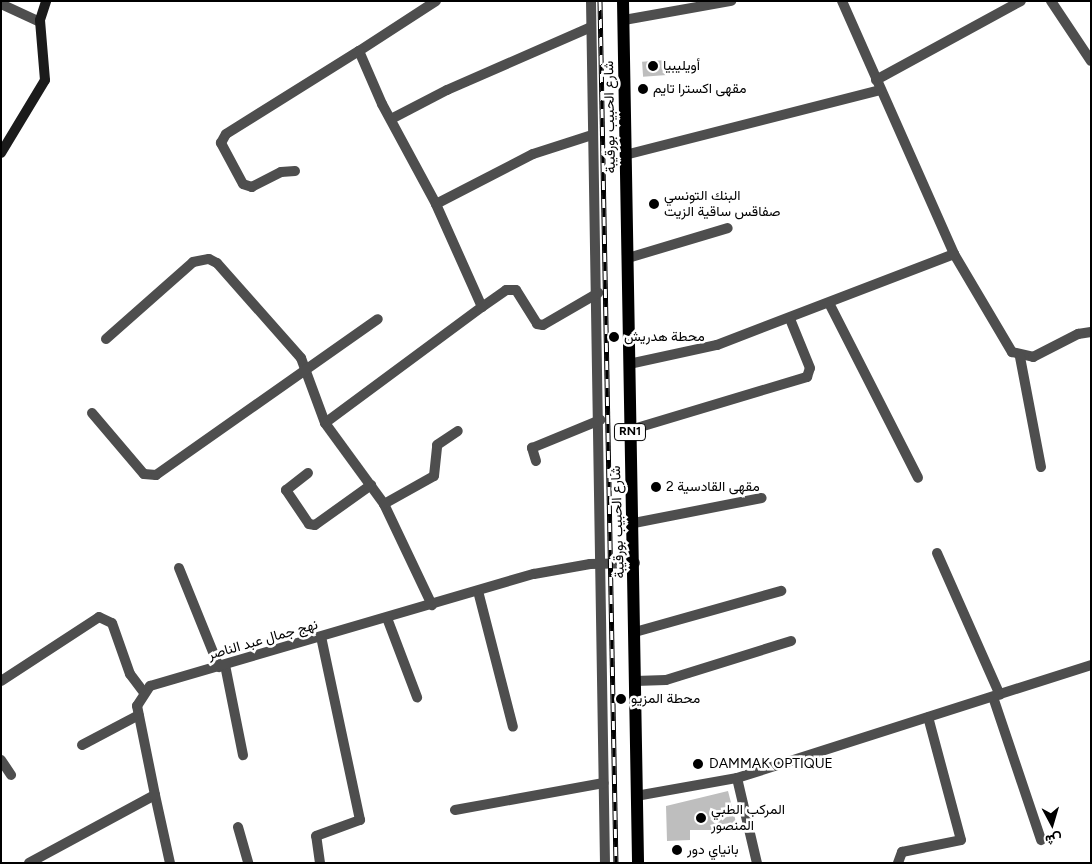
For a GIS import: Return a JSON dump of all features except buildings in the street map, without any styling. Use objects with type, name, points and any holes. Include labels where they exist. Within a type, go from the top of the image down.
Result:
[{"type":"main road","name":"شارع الحبيب بورقيبة","points":[[623,1],[630,430],[635,564],[638,863]]},
{"type":"street","points":[[1,153],[45,80],[40,22],[46,1]]},
{"type":"street","points":[[295,171],[281,172],[252,187],[243,184],[221,143],[226,134],[436,1]]},
{"type":"street","points":[[591,1],[592,135],[598,293],[606,863]]},
{"type":"street","points":[[624,20],[731,1]]},
{"type":"street","points":[[842,1],[954,254],[1012,352],[1020,358],[1033,357],[1078,334],[1091,332]]},
{"type":"street","points":[[625,155],[878,85],[1021,1]]},
{"type":"street","points":[[1051,1],[1091,61]]},
{"type":"street","points":[[1,4],[40,22]]},
{"type":"street","points":[[393,118],[447,90],[592,28]]},
{"type":"street","points":[[359,51],[436,204],[482,307]]},
{"type":"street","points":[[436,204],[533,154],[592,135]]},
{"type":"street","points":[[628,258],[728,228]]},
{"type":"street","points":[[629,364],[717,345],[790,319],[954,254]]},
{"type":"street","points":[[106,339],[193,262],[209,259],[301,358],[325,423],[384,504],[432,605]]},
{"type":"street","points":[[325,423],[506,290],[516,290],[543,326],[598,293]]},
{"type":"street","points":[[829,303],[918,478]]},
{"type":"street","points":[[92,413],[144,474],[156,475],[304,369],[378,319]]},
{"type":"street","points":[[630,430],[807,377],[810,368],[790,319]]},
{"type":"street","points":[[1020,358],[1041,467]]},
{"type":"street","points":[[536,461],[532,448],[600,420]]},
{"type":"street","points":[[384,504],[434,476],[437,445],[458,431]]},
{"type":"street","points":[[308,473],[286,490],[309,524],[315,525],[371,485]]},
{"type":"street","points":[[634,523],[762,498]]},
{"type":"street","points":[[937,553],[996,696],[1041,840]]},
{"type":"street","name":"نهج جمال عبد الناصر","points":[[143,691],[534,574],[602,563],[635,564]]},
{"type":"street","points":[[179,568],[222,666],[243,756]]},
{"type":"street","points":[[478,591],[513,727]]},
{"type":"street","points":[[635,632],[781,591]]},
{"type":"street","points":[[1,682],[99,617],[112,623],[130,674],[143,691],[139,715],[170,863]]},
{"type":"street","points":[[387,618],[417,697]]},
{"type":"street","points":[[320,863],[316,836],[360,820],[321,637]]},
{"type":"street","points":[[635,681],[666,680],[790,641]]},
{"type":"street","points":[[636,796],[737,778],[1091,665]]},
{"type":"street","points":[[82,746],[139,715]]},
{"type":"street","points":[[898,863],[902,852],[961,840],[928,717]]},
{"type":"street","points":[[1,760],[11,775]]},
{"type":"street","points":[[737,778],[757,863]]},
{"type":"street","points":[[455,810],[604,783]]},
{"type":"street","points":[[29,863],[155,795]]},
{"type":"street","points":[[238,827],[248,863]]},
{"type":"railway","points":[[600,1],[616,863]]},
{"type":"place","name":"أويليبيا","points":[[653,66]]},
{"type":"place","name":"مقهى اكسترا تايم","points":[[643,89]]},
{"type":"place","name":"البنك التونسي صفاقس ساقية الزيت","points":[[654,204]]},
{"type":"place","name":"محطة هدريش","points":[[614,337]]},
{"type":"place","name":"مقهى القادسية 2","points":[[656,487]]},
{"type":"place","name":"محطة المزيو","points":[[621,699]]},
{"type":"place","name":"DAMMAK OPTIQUE","points":[[698,764]]},
{"type":"place","name":"المركب الطبي المنصور","points":[[701,818]]},
{"type":"place","name":"بانياي دور","points":[[677,850]]}]
